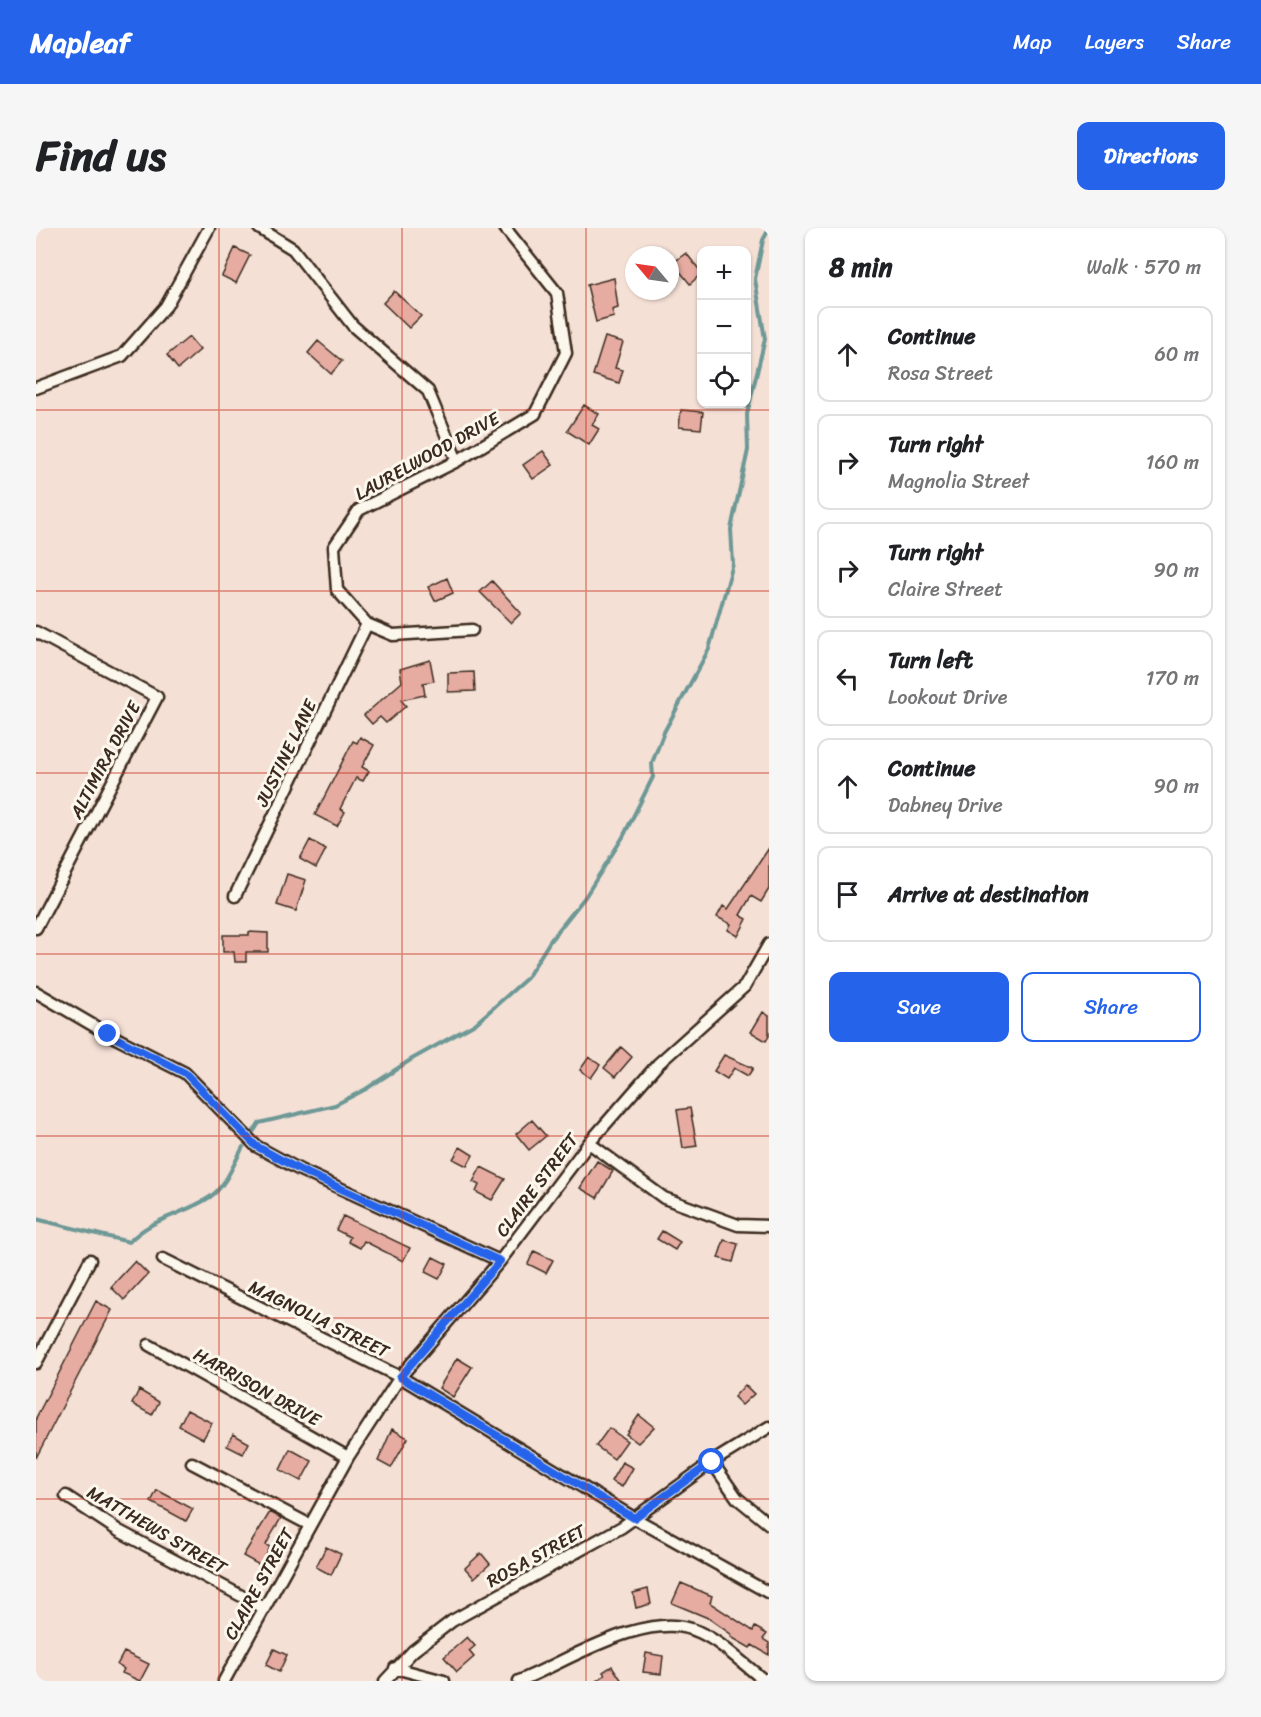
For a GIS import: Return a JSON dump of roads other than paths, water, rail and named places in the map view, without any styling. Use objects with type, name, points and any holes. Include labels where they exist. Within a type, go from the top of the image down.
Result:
[{"type":"street","points":[[36,388],[122,356],[166,306],[208,228]]},
{"type":"street","points":[[259,228],[293,249],[353,326],[428,391],[457,461]]},
{"type":"street","name":"LAURELWOOD DRIVE","points":[[472,630],[393,635],[367,624],[337,590],[334,547],[359,510],[457,461],[535,414],[566,352],[557,293],[505,228]]},
{"type":"street","name":"JUSTINE LANE","points":[[235,896],[367,624]]},
{"type":"street","name":"ALTIMIRA DRIVE","points":[[36,632],[157,697],[36,928]]},
{"type":"street","name":"CLAIRE STREET","points":[[224,1681],[348,1457],[400,1377],[500,1261],[589,1143],[658,1064],[745,986],[769,944]]},
{"type":"street","points":[[36,992],[108,1034],[185,1073],[256,1146],[300,1170],[500,1261]]},
{"type":"street","points":[[589,1143],[664,1198],[738,1225],[769,1226]]},
{"type":"street","name":"MAGNOLIA STREET","points":[[163,1259],[400,1377],[634,1518],[769,1593]]},
{"type":"street","points":[[36,1363],[90,1260]]},
{"type":"street","name":"HARRISON DRIVE","points":[[149,1345],[348,1457]]},
{"type":"street","name":"ROSA STREET","points":[[385,1681],[395,1668],[452,1622],[634,1518],[712,1462],[769,1427]]},
{"type":"street","points":[[712,1462],[737,1498],[769,1524]]},
{"type":"street","points":[[192,1463],[310,1525]]},
{"type":"street","name":"MATTHEWS STREET","points":[[66,1496],[118,1531],[264,1608]]},
{"type":"street","points":[[519,1681],[628,1634],[671,1625],[699,1632],[765,1681]]},
{"type":"street","points":[[395,1668],[444,1681]]},
{"type":"waterway","points":[[254,1131],[259,1123],[335,1105],[475,1024],[527,978],[550,941],[585,897],[623,837],[653,777],[652,763],[664,732],[709,649],[733,564],[731,529],[748,450],[747,414],[765,339],[755,279],[763,240],[769,229]]},
{"type":"waterway","points":[[36,1219],[129,1242],[148,1227],[210,1197],[225,1181],[243,1147]]}]
